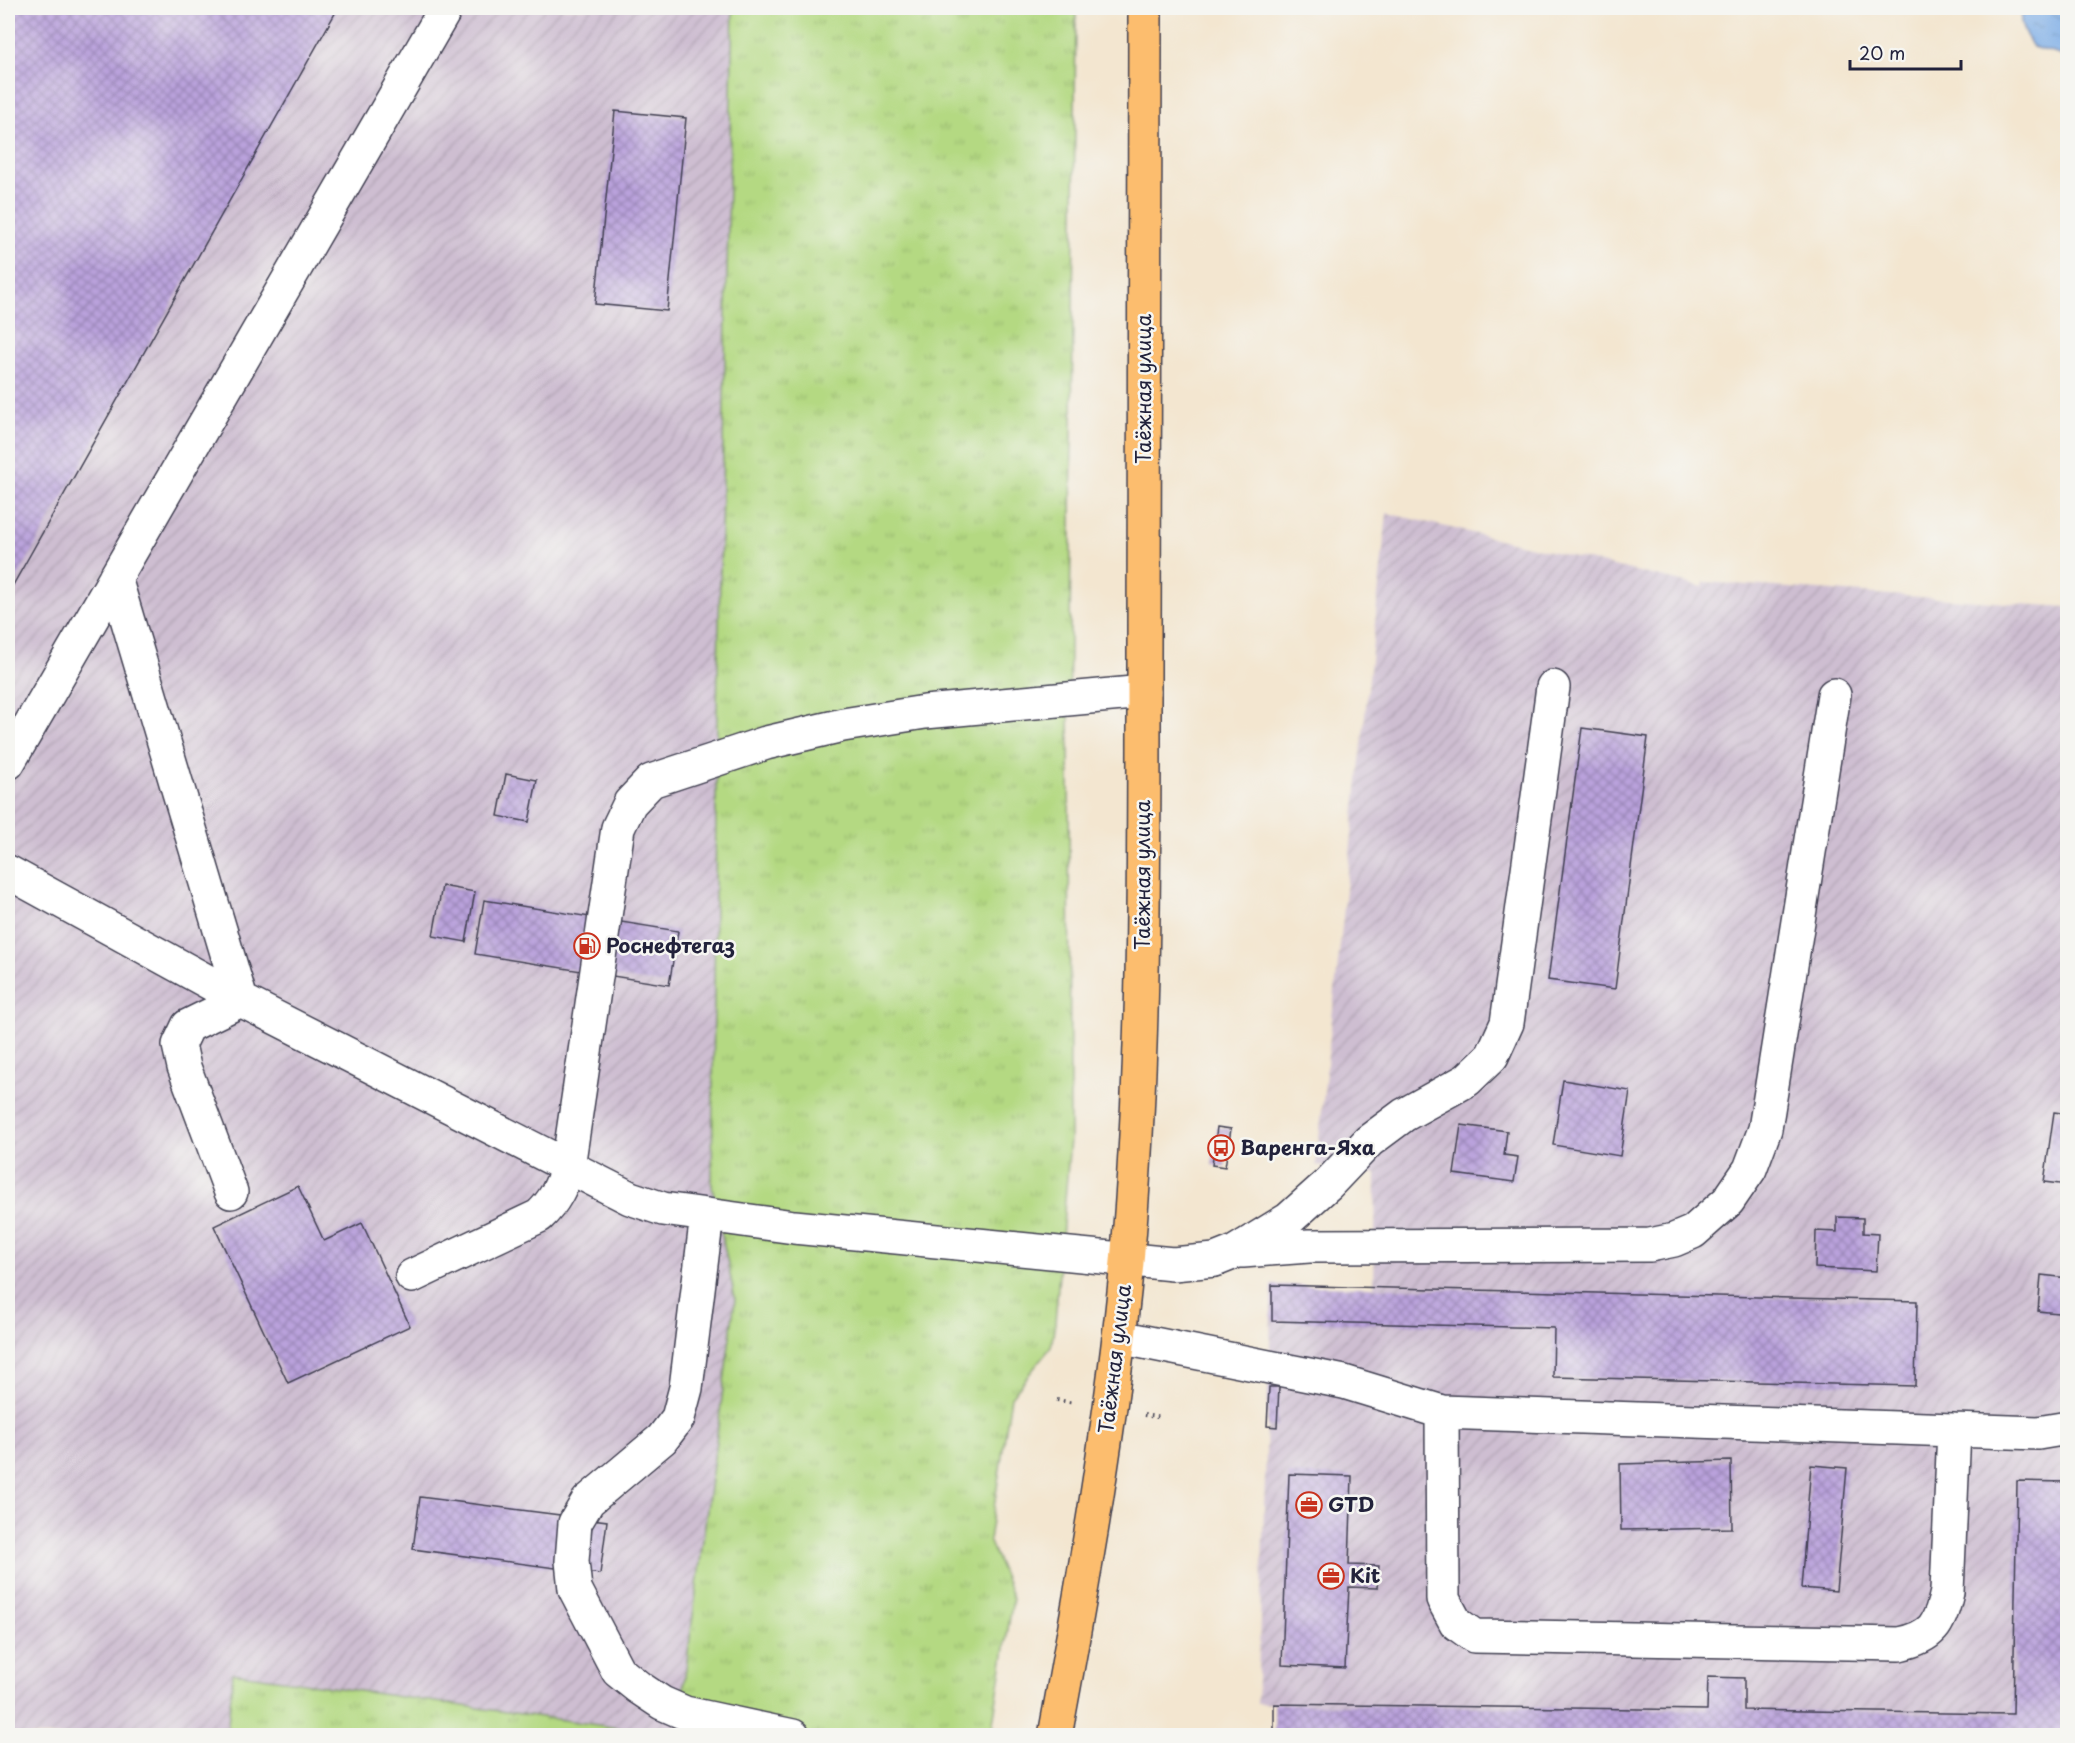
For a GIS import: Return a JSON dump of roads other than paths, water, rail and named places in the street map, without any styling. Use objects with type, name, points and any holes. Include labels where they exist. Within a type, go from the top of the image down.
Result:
[{"type":"highway","name":"Таёжная улица","points":[[1055,1736],[1078,1608],[1119,1337],[1138,1103],[1143,946],[1145,8]]},
{"type":"lane","points":[[8,763],[446,8]]},
{"type":"lane","points":[[115,578],[241,1000]]},
{"type":"lane","points":[[8,872],[241,1000],[630,1198],[663,1209],[794,1227],[1127,1260],[1191,1263],[1215,1260],[1235,1252],[1289,1219],[1321,1191],[1369,1141],[1404,1115],[1467,1080],[1492,1056],[1507,1023],[1553,687]]},
{"type":"lane","points":[[412,1276],[539,1216],[551,1205],[560,1191],[568,1167],[618,828],[630,803],[651,781],[766,743],[843,725],[925,712],[1144,692]]},
{"type":"lane","points":[[1235,1252],[1309,1246],[1650,1245],[1674,1240],[1693,1232],[1728,1200],[1750,1169],[1765,1129],[1834,695]]},
{"type":"lane","points":[[231,1192],[184,1067],[179,1045],[188,1026],[241,1000]]},
{"type":"lane","points":[[706,1215],[686,1388],[678,1418],[662,1438],[588,1501],[575,1523],[572,1561],[574,1589],[618,1671],[638,1688],[662,1703],[685,1713],[793,1736]]},
{"type":"lane","points":[[1119,1337],[1344,1382],[1442,1413],[2038,1433],[2067,1428]]},
{"type":"lane","points":[[1442,1413],[1443,1599],[1456,1623],[1474,1636],[1899,1644],[1917,1640],[1933,1628],[1943,1612],[1947,1592],[1954,1430]]},
{"type":"water","points":[[2024,8],[2067,8],[2067,57],[2033,47],[2021,23]]},
{"type":"place","name":"Роснефтегаз","points":[[587,946]]},
{"type":"place","name":"Варенга-Яха","points":[[1221,1148]]},
{"type":"place","name":"GTD","points":[[1309,1505]]},
{"type":"place","name":"Kit","points":[[1331,1576]]}]
